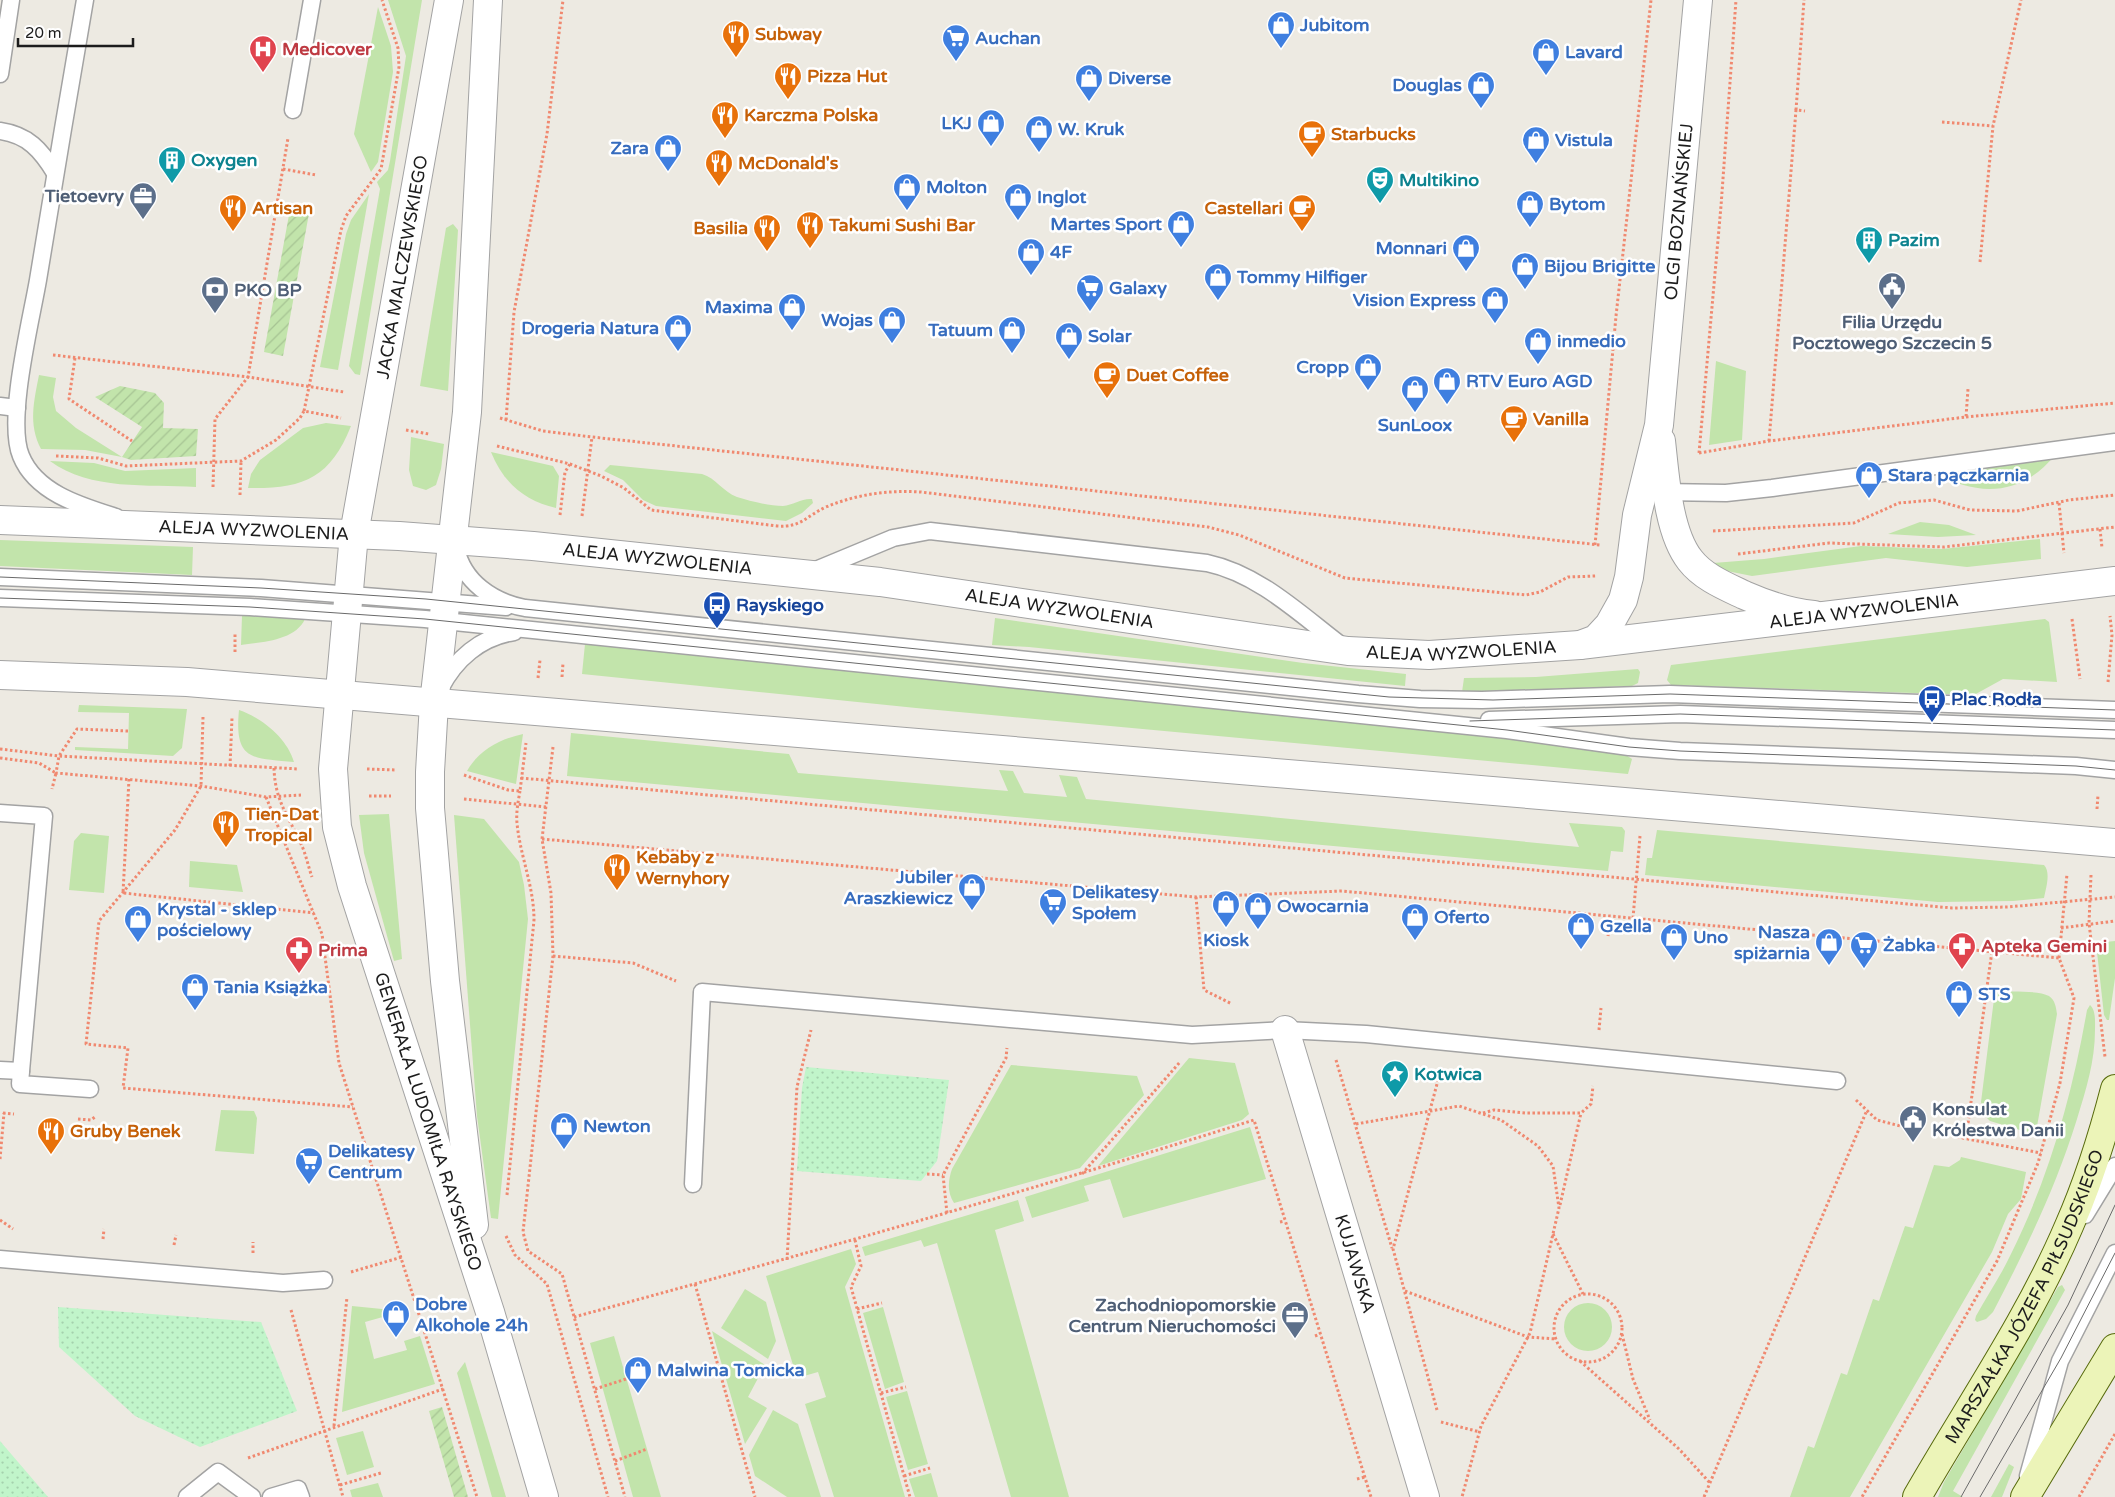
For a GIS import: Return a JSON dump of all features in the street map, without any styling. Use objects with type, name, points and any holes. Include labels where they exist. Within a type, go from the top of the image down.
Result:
[{"type":"main road","name":"MARSZAŁKA JÓZEFA PIŁSUDSKIEGO","points":[[1917,1497],[2044,1279],[2075,1212],[2097,1151],[2115,1089]]},
{"type":"main road","points":[[2025,1497],[2115,1348]]},
{"type":"street","name":"JACKA MALCZEWSKIEGO","points":[[354,534],[449,0]]},
{"type":"street","points":[[434,703],[454,540],[470,365],[488,0]]},
{"type":"street","name":"OLGI BOZNAŃSKIEJ","points":[[1580,645],[1596,638],[1609,625],[1623,600],[1655,492],[1659,425],[1698,0]]},
{"type":"street","name":"OLGI BOZNAŃSKIEJ","points":[[1655,492],[1680,543],[1690,560],[1701,572],[1724,586],[1768,605],[1799,613],[1835,614]]},
{"type":"street","name":"ALEJA WYZWOLENIA","points":[[0,520],[354,534],[454,540],[880,582],[1348,651],[1429,655],[1580,645],[2115,581]]},
{"type":"street","name":"ALEJA WYZWOLENIA","points":[[338,695],[354,534]]},
{"type":"street","points":[[0,675],[172,680],[2115,843]]},
{"type":"street","name":"GENERAŁA LUDOMIŁA RAYSKIEGO","points":[[338,695],[333,778],[340,845],[443,1173],[490,1312],[544,1497]]},
{"type":"street","name":"GENERAŁA LUDOMIŁA RAYSKIEGO","points":[[434,703],[430,760],[430,808],[445,981],[468,1186],[490,1312]]},
{"type":"street","name":"KUJAWSKA","points":[[1285,1030],[1425,1497]]},
{"type":"lane","points":[[0,74],[11,0]]},
{"type":"lane","points":[[85,0],[17,408],[17,437],[21,455],[36,479],[62,497],[103,513],[158,526]]},
{"type":"lane","points":[[293,110],[312,0]]},
{"type":"lane","points":[[0,131],[14,133],[30,141],[43,154],[56,173]]},
{"type":"lane","points":[[0,406],[17,408]]},
{"type":"lane","points":[[1655,492],[1700,494],[1772,488],[2115,442]]},
{"type":"lane","points":[[804,574],[893,538],[930,532],[1207,563],[1228,568],[1248,578],[1348,651]]},
{"type":"lane","points":[[454,540],[461,564],[479,587],[494,598],[508,604],[548,611],[1394,697],[1492,700],[1670,694],[2115,711]]},
{"type":"lane","points":[[0,577],[446,611],[548,611]]},
{"type":"lane","points":[[0,598],[347,603]]},
{"type":"lane","points":[[446,611],[545,631],[1507,730],[1659,750],[2080,766],[2115,770]]},
{"type":"lane","points":[[434,703],[448,675],[462,658],[478,645],[509,633],[545,631]]},
{"type":"lane","points":[[1395,719],[1461,721],[1680,714],[2115,730]]},
{"type":"lane","points":[[0,813],[44,816],[20,1078]]},
{"type":"lane","points":[[693,1184],[702,992],[1192,1035],[1285,1030],[1328,1032],[1449,1042],[1837,1082]]},
{"type":"lane","points":[[0,1070],[20,1078],[90,1089]]},
{"type":"lane","points":[[2017,1327],[2115,1166]]},
{"type":"lane","points":[[2020,1497],[2060,1361],[2115,1253]]},
{"type":"lane","points":[[0,1259],[283,1283],[324,1280]]},
{"type":"lane","points":[[187,1497],[218,1472],[252,1497]]},
{"type":"lane","points":[[271,1497],[298,1489],[301,1497]]},
{"type":"path","points":[[21,455],[87,456],[126,466],[241,460],[276,440],[300,418],[304,411],[310,387],[341,230],[346,216],[381,169],[399,67],[398,48],[382,0]]},
{"type":"path","points":[[506,420],[514,312],[547,134],[563,0]]},
{"type":"path","points":[[496,418],[543,431],[592,437],[1594,544],[1651,0]]},
{"type":"path","points":[[1736,0],[1721,206],[1699,453],[1702,531],[1854,523],[1899,503],[1934,500],[1970,510],[2008,511],[2058,502],[2115,495]]},
{"type":"path","points":[[1769,441],[1804,0]]},
{"type":"path","points":[[1980,262],[1993,126],[2021,0]]},
{"type":"path","points":[[213,487],[215,419],[248,377],[293,110]]},
{"type":"path","points":[[1796,110],[1805,111]]},
{"type":"path","points":[[1942,122],[1993,126]]},
{"type":"path","points":[[283,169],[316,175]]},
{"type":"path","points":[[132,441],[69,399],[75,358],[248,377],[347,393]]},
{"type":"path","points":[[1966,417],[1968,389]]},
{"type":"path","points":[[1699,453],[1769,441],[1966,417],[2115,403]]},
{"type":"path","points":[[304,411],[343,418]]},
{"type":"path","points":[[582,516],[592,437]]},
{"type":"path","points":[[240,488],[241,460]]},
{"type":"path","points":[[561,508],[565,472],[570,464]]},
{"type":"path","points":[[2058,502],[2064,556]]},
{"type":"path","points":[[1728,555],[1829,543],[1944,547],[2115,527]]},
{"type":"path","points":[[2100,528],[2102,551]]},
{"type":"path","points":[[2107,691],[2112,635],[2110,611]]},
{"type":"path","points":[[2072,615],[2081,688]]},
{"type":"path","points":[[230,766],[233,709]]},
{"type":"path","points":[[203,716],[201,786],[175,830],[99,921],[86,1044],[128,1048],[123,1088],[353,1107]]},
{"type":"path","points":[[56,773],[59,756],[77,729],[128,731]]},
{"type":"path","points":[[506,1201],[534,920],[531,884],[519,840],[516,820],[526,741]]},
{"type":"path","points":[[554,741],[542,839],[551,893],[553,956],[523,1232],[528,1251],[562,1274],[625,1497]]},
{"type":"path","points":[[0,749],[59,756],[296,769]]},
{"type":"path","points":[[0,758],[39,763],[56,773],[201,786],[266,797],[305,795]]},
{"type":"path","points":[[360,769],[388,770]]},
{"type":"path","points":[[461,774],[508,790],[520,791]]},
{"type":"path","points":[[521,778],[549,779],[1964,909],[2008,908],[2115,897]]},
{"type":"path","points":[[123,893],[129,779]]},
{"type":"path","points":[[366,796],[390,796]]},
{"type":"path","points":[[266,797],[322,934],[339,1063],[477,1497]]},
{"type":"path","points":[[455,798],[546,807]]},
{"type":"path","points":[[1633,918],[1641,828]]},
{"type":"path","points":[[542,839],[1196,897],[1342,891],[2059,958]]},
{"type":"path","points":[[1862,1497],[1997,1260],[2028,1191],[2041,1153],[2060,1083],[2074,998],[2059,958],[2067,867]]},
{"type":"path","points":[[2091,874],[2088,899],[2089,924],[2106,1061]]},
{"type":"path","points":[[123,893],[314,913]]},
{"type":"path","points":[[1196,897],[1204,990],[1236,1006]]},
{"type":"path","points":[[1608,936],[1610,916]]},
{"type":"path","points":[[2061,928],[2115,922]]},
{"type":"path","points":[[1966,1138],[1992,951]]},
{"type":"path","points":[[553,956],[633,963],[702,992]]},
{"type":"path","points":[[787,1260],[797,1087],[818,1002]]},
{"type":"path","points":[[947,1213],[943,1176],[1006,1058],[1010,1019]]},
{"type":"path","points":[[1328,1032],[1443,1431]]},
{"type":"path","points":[[1392,1249],[1449,1042]]},
{"type":"path","points":[[1082,1175],[1183,1058]]},
{"type":"path","points":[[1462,1497],[1480,1432],[1528,1338],[1582,1113],[1591,1104],[1597,1058]]},
{"type":"path","points":[[0,1158],[3,1113],[20,1078]]},
{"type":"path","points":[[1837,1082],[1877,1120],[1908,1128]]},
{"type":"path","points":[[1356,1124],[1459,1106],[1501,1120],[1538,1146],[1553,1166],[1559,1208]]},
{"type":"path","points":[[1482,1113],[1494,1110],[1525,1113],[1582,1113]]},
{"type":"path","points":[[1704,1497],[1867,1110]]},
{"type":"path","points":[[574,1317],[787,1260],[1082,1175],[1254,1120],[1371,1497]]},
{"type":"path","points":[[1952,1136],[2041,1153]]},
{"type":"path","points":[[927,1174],[943,1176]]},
{"type":"path","points":[[1280,1222],[1285,1221]]},
{"type":"path","points":[[103,1240],[104,1229]]},
{"type":"path","points":[[505,1231],[508,1243],[515,1255],[547,1284],[608,1497]]},
{"type":"path","points":[[1553,1234],[1582,1294]]},
{"type":"path","points":[[174,1246],[176,1235]]},
{"type":"path","points":[[855,1240],[862,1266],[851,1287],[910,1497]]},
{"type":"path","points":[[253,1242],[253,1253]]},
{"type":"path","points":[[324,1280],[402,1257]]},
{"type":"path","points":[[334,1426],[349,1273]]},
{"type":"path","points":[[283,1283],[343,1497]]},
{"type":"path","points":[[695,1284],[755,1497]]},
{"type":"path","points":[[1404,1291],[1528,1338],[1556,1338]]},
{"type":"path","points":[[1651,1423],[1633,1379],[1621,1332],[1619,1316],[1610,1302],[1592,1294],[1582,1294],[1573,1297],[1559,1310],[1555,1324],[1556,1338],[1569,1356],[1580,1361],[1651,1423],[1679,1449],[1710,1483]]},
{"type":"path","points":[[857,1310],[882,1303]]},
{"type":"path","points":[[1580,1361],[1596,1360],[1611,1352],[1618,1343],[1621,1332]]},
{"type":"path","points":[[1315,1336],[1320,1334]]},
{"type":"path","points":[[595,1389],[626,1379]]},
{"type":"path","points":[[881,1394],[906,1387]]},
{"type":"path","points":[[218,1472],[267,1450],[443,1389]]},
{"type":"path","points":[[1440,1422],[1480,1432]]},
{"type":"path","points":[[2079,1497],[2115,1434]]},
{"type":"path","points":[[615,1461],[647,1449]]},
{"type":"path","points":[[904,1476],[930,1468]]},
{"type":"path","points":[[340,1485],[381,1474]]},
{"type":"path","points":[[1357,1479],[1365,1477]]},
{"type":"path","points":[[1459,1488],[1462,1497]]},
{"type":"green space","points":[[388,0],[422,0],[360,375],[355,374],[349,366],[380,189],[377,182],[388,170],[406,56]]},
{"type":"green space","points":[[378,7],[391,46],[393,72],[378,162],[371,172],[354,134]]},
{"type":"green space","points":[[369,194],[338,370],[320,367],[346,234],[351,220]]},
{"type":"green space","points":[[291,204],[310,208],[283,356],[264,352]]},
{"type":"green space","points":[[453,224],[458,230],[448,391],[420,386],[446,228]]},
{"type":"green space","points":[[1716,361],[1746,371],[1742,440],[1709,445]]},
{"type":"green space","points":[[39,375],[56,378],[53,397],[56,411],[76,428],[122,457],[85,450],[41,449],[34,431],[33,421]]},
{"type":"green space","points":[[120,386],[155,393],[164,403],[163,428],[198,429],[196,456],[131,460],[122,457],[142,427],[95,397]]},
{"type":"green space","points":[[326,423],[351,426],[334,458],[323,469],[299,483],[267,488],[248,488],[251,474],[260,460],[303,428]]},
{"type":"green space","points":[[411,437],[444,444],[441,469],[436,485],[426,490],[413,486],[409,470]]},
{"type":"green space","points":[[491,452],[553,466],[559,476],[556,508],[534,501],[516,489],[508,481]]},
{"type":"green space","points":[[2055,455],[2042,469],[2028,478],[2014,485],[1999,488],[1983,489],[1967,486],[1935,473]]},
{"type":"green space","points":[[50,461],[94,463],[125,471],[196,468],[196,487],[101,482],[66,471]]},
{"type":"green space","points":[[610,465],[702,474],[732,495],[766,504],[783,506],[808,499],[812,499],[813,503],[802,513],[786,521],[656,506],[643,500],[623,480],[604,471]]},
{"type":"green space","points":[[1920,522],[1949,525],[1976,535],[1938,537],[1888,534]]},
{"type":"green space","points":[[2040,539],[2041,559],[1967,567],[1886,558],[1752,576],[1727,571],[1713,563],[1764,559],[1861,546],[1942,549]]},
{"type":"green space","points":[[0,540],[193,547],[192,575],[0,566]]},
{"type":"green space","points":[[245,614],[302,617],[305,619],[294,632],[286,636],[241,645],[242,616]]},
{"type":"green space","points":[[995,618],[1303,663],[1406,674],[1405,686],[1029,647],[992,645]]},
{"type":"green space","points":[[2045,619],[2049,622],[2057,682],[2003,679],[1974,695],[1671,685],[1667,680],[1671,665]]},
{"type":"green space","points":[[585,644],[1497,737],[1626,755],[1632,759],[1628,774],[916,708],[582,674]]},
{"type":"green space","points":[[1638,669],[1640,672],[1638,683],[1632,686],[1462,692],[1464,678],[1536,677]]},
{"type":"green space","points":[[79,705],[187,709],[182,748],[173,756],[75,750],[75,747],[128,749],[129,713],[78,712]]},
{"type":"green space","points":[[239,710],[256,718],[280,737],[291,753],[294,762],[267,759],[249,754],[243,748],[240,739],[238,727]]},
{"type":"green space","points":[[571,733],[789,754],[798,773],[1008,791],[999,770],[1013,771],[1024,793],[1067,797],[1059,775],[1077,777],[1086,799],[1579,847],[1569,823],[1622,827],[1625,831],[1623,852],[1611,851],[1608,871],[567,776]]},
{"type":"green space","points":[[523,734],[516,784],[467,771],[478,757],[491,746]]},
{"type":"green space","points":[[389,814],[402,959],[394,961],[364,853],[359,815]]},
{"type":"green space","points":[[454,815],[484,819],[519,862],[528,919],[498,1219],[491,1218],[477,1116]]},
{"type":"green space","points":[[1657,830],[2044,865],[2047,872],[2047,880],[2044,898],[2013,901],[1938,902],[1645,875],[1647,858],[1652,858]]},
{"type":"green space","points":[[81,833],[109,836],[104,893],[69,890],[74,841]]},
{"type":"green space","points":[[190,861],[237,865],[243,892],[189,887]]},
{"type":"green space","points":[[2115,941],[2115,978],[2109,1020],[2107,1020],[2104,1015],[2096,943]]},
{"type":"green space","points":[[1995,991],[2044,994],[2051,998],[2056,1006],[2057,1014],[2036,1132],[2033,1134],[1990,1121],[1985,1116],[1981,1102]]},
{"type":"green space","points":[[2090,1005],[2095,1016],[2095,1042],[2092,1064],[2069,1144],[2040,1217],[1993,1312],[1986,1319],[1977,1322],[1975,1320],[1976,1316],[2010,1256],[2048,1167],[2058,1136],[2074,1074],[2087,1010]]},
{"type":"green space","points":[[1189,1058],[1235,1063],[1249,1114],[1242,1120],[1098,1166]]},
{"type":"green space","points":[[1011,1065],[1137,1076],[1144,1095],[1080,1168],[954,1203],[950,1195],[949,1186],[952,1169]]},
{"type":"green space","points":[[806,1067],[949,1080],[937,1161],[921,1181],[797,1171],[802,1088]]},
{"type":"green space","points":[[221,1110],[254,1111],[257,1118],[254,1154],[215,1151]]},
{"type":"green space","points":[[1250,1127],[1266,1179],[1123,1218],[1110,1179],[1084,1186],[1089,1201],[1032,1218],[1025,1197]]},
{"type":"green space","points":[[1961,1157],[2026,1172],[2021,1199],[2008,1214],[1992,1252],[1850,1497],[1790,1497],[1808,1446],[1814,1448],[1841,1373],[1847,1375],[1873,1299],[1879,1301],[1905,1226],[1913,1228],[1934,1165],[1949,1167],[1960,1160]]},
{"type":"green space","points":[[1018,1200],[1024,1221],[995,1230],[1069,1497],[1011,1497],[937,1243],[924,1247],[921,1240],[865,1256],[862,1247]]},
{"type":"green space","points":[[851,1249],[856,1264],[845,1287],[905,1497],[834,1497],[805,1404],[826,1397],[818,1372],[797,1378],[766,1276]]},
{"type":"green space","points":[[2062,1285],[2065,1290],[1953,1491],[1963,1497],[1938,1497],[1944,1482],[2058,1287]]},
{"type":"green space","points":[[745,1289],[766,1302],[776,1341],[768,1359],[721,1328]]},
{"type":"green space","points":[[1583,1303],[1593,1303],[1605,1310],[1612,1322],[1612,1332],[1605,1344],[1593,1351],[1583,1351],[1575,1347],[1568,1340],[1564,1332],[1564,1322],[1568,1314],[1575,1307]]},
{"type":"green space","points":[[352,1306],[392,1310],[397,1313],[365,1322],[374,1359],[407,1350],[404,1341],[420,1336],[435,1384],[342,1412]]},
{"type":"green space","points":[[58,1307],[261,1322],[297,1411],[200,1447],[135,1416],[59,1347]]},
{"type":"green space","points":[[883,1307],[904,1382],[885,1389],[863,1313]]},
{"type":"green space","points":[[712,1331],[765,1365],[748,1397],[767,1408],[745,1444]]},
{"type":"green space","points":[[614,1336],[661,1497],[633,1497],[590,1343]]},
{"type":"green space","points":[[465,1362],[506,1497],[492,1497],[457,1373]]},
{"type":"green space","points":[[907,1391],[928,1464],[908,1470],[886,1397]]},
{"type":"green space","points":[[442,1407],[468,1497],[454,1497],[429,1411]]},
{"type":"green space","points":[[773,1410],[798,1424],[821,1497],[787,1497],[755,1476],[749,1455]]},
{"type":"green space","points":[[363,1431],[374,1467],[347,1475],[336,1438]]},
{"type":"green space","points":[[0,1441],[48,1497],[0,1497]]},
{"type":"green space","points":[[2009,1464],[2014,1467],[2002,1497],[1991,1497]]},
{"type":"green space","points":[[931,1473],[938,1497],[915,1497],[909,1479]]},
{"type":"green space","points":[[378,1483],[383,1497],[352,1497],[350,1490]]},
{"type":"tram line","points":[[0,577],[261,588],[426,599],[1389,697],[1493,700],[1670,694],[2115,710]]},
{"type":"tram line","points":[[0,598],[250,607],[425,619],[1507,730],[1629,747],[1680,751],[2076,766],[2115,770]]},
{"type":"tram line","points":[[1470,721],[1680,714],[2115,730]]},
{"type":"tram line","points":[[1961,1497],[2068,1305],[2115,1205]]},
{"type":"tram line","points":[[1980,1497],[2061,1358],[2115,1253]]},
{"type":"place","name":"Jubitom","points":[[1281,49]]},
{"type":"place","name":"Subway","points":[[736,58]]},
{"type":"place","name":"Auchan","points":[[956,62]]},
{"type":"place","name":"Medicover","points":[[263,73]]},
{"type":"place","name":"Lavard","points":[[1546,76]]},
{"type":"place","name":"Pizza Hut","points":[[788,100]]},
{"type":"place","name":"Diverse","points":[[1089,102]]},
{"type":"place","name":"Douglas","points":[[1481,109]]},
{"type":"place","name":"Karczma Polska","points":[[725,139]]},
{"type":"place","name":"LKJ","points":[[991,147]]},
{"type":"place","name":"W. Kruk","points":[[1039,153]]},
{"type":"place","name":"Starbucks","points":[[1312,158]]},
{"type":"place","name":"Vistula","points":[[1536,164]]},
{"type":"place","name":"Zara","points":[[668,172]]},
{"type":"place","name":"Oxygen","points":[[172,184]]},
{"type":"place","name":"McDonald's","points":[[719,187]]},
{"type":"place","name":"Multikino","points":[[1380,204]]},
{"type":"place","name":"Molton","points":[[907,211]]},
{"type":"place","name":"Tietoevry","points":[[143,220]]},
{"type":"place","name":"Inglot","points":[[1018,221]]},
{"type":"place","name":"Bytom","points":[[1530,228]]},
{"type":"place","name":"Artisan","points":[[233,232]]},
{"type":"place","name":"Castellari","points":[[1302,232]]},
{"type":"place","name":"Martes Sport","points":[[1181,248]]},
{"type":"place","name":"Takumi Sushi Bar","points":[[810,249]]},
{"type":"place","name":"Basilia","points":[[767,252]]},
{"type":"place","name":"Pazim","points":[[1869,264]]},
{"type":"place","name":"Monnari","points":[[1466,272]]},
{"type":"place","name":"4F","points":[[1031,276]]},
{"type":"place","name":"Bijou Brigitte","points":[[1525,290]]},
{"type":"place","name":"Tommy Hilfiger","points":[[1218,301]]},
{"type":"place","name":"Filia Urzędu Pocztowego Szczecin 5","points":[[1892,310]]},
{"type":"place","name":"Galaxy","points":[[1090,312]]},
{"type":"place","name":"PKO BP","points":[[215,314]]},
{"type":"place","name":"Vision Express","points":[[1495,324]]},
{"type":"place","name":"Maxima","points":[[792,331]]},
{"type":"place","name":"Wojas","points":[[892,344]]},
{"type":"place","name":"Drogeria Natura","points":[[678,352]]},
{"type":"place","name":"Tatuum","points":[[1012,354]]},
{"type":"place","name":"Solar","points":[[1069,360]]},
{"type":"place","name":"inmedio","points":[[1538,365]]},
{"type":"place","name":"Cropp","points":[[1368,391]]},
{"type":"place","name":"Duet Coffee","points":[[1107,399]]},
{"type":"place","name":"RTV Euro AGD","points":[[1447,405]]},
{"type":"place","name":"SunLoox","points":[[1415,413]]},
{"type":"place","name":"Vanilla","points":[[1514,443]]},
{"type":"place","name":"Stara pączkarnia","points":[[1869,499]]},
{"type":"place","name":"Rayskiego","points":[[717,629]]},
{"type":"place","name":"Plac Rodła","points":[[1932,723]]},
{"type":"place","name":"Tien-Dat Tropical","points":[[226,848]]},
{"type":"place","name":"Kebaby z Wernyhory","points":[[617,891]]},
{"type":"place","name":"Jubiler Araszkiewicz","points":[[972,911]]},
{"type":"place","name":"Delikatesy Społem","points":[[1053,926]]},
{"type":"place","name":"Kiosk","points":[[1226,928]]},
{"type":"place","name":"Owocarnia","points":[[1258,930]]},
{"type":"place","name":"Oferto","points":[[1415,941]]},
{"type":"place","name":"Krystal - sklep pościelowy","points":[[138,943]]},
{"type":"place","name":"Gzella","points":[[1581,950]]},
{"type":"place","name":"Uno","points":[[1674,961]]},
{"type":"place","name":"Nasza spiżarnia","points":[[1829,966]]},
{"type":"place","name":"Żabka","points":[[1864,969]]},
{"type":"place","name":"Apteka Gemini","points":[[1962,970]]},
{"type":"place","name":"Prima","points":[[299,974]]},
{"type":"place","name":"Tania Książka","points":[[195,1011]]},
{"type":"place","name":"STS","points":[[1959,1018]]},
{"type":"place","name":"Kotwica","points":[[1395,1098]]},
{"type":"place","name":"Konsulat Królestwa Danii","points":[[1913,1143]]},
{"type":"place","name":"Newton","points":[[564,1150]]},
{"type":"place","name":"Gruby Benek","points":[[51,1155]]},
{"type":"place","name":"Delikatesy Centrum","points":[[309,1185]]},
{"type":"place","name":"Dobre Alkohole 24h","points":[[396,1338]]},
{"type":"place","name":"Zachodniopomorskie Centrum Nieruchomości","points":[[1295,1339]]},
{"type":"place","name":"Malwina Tomicka","points":[[638,1394]]}]
